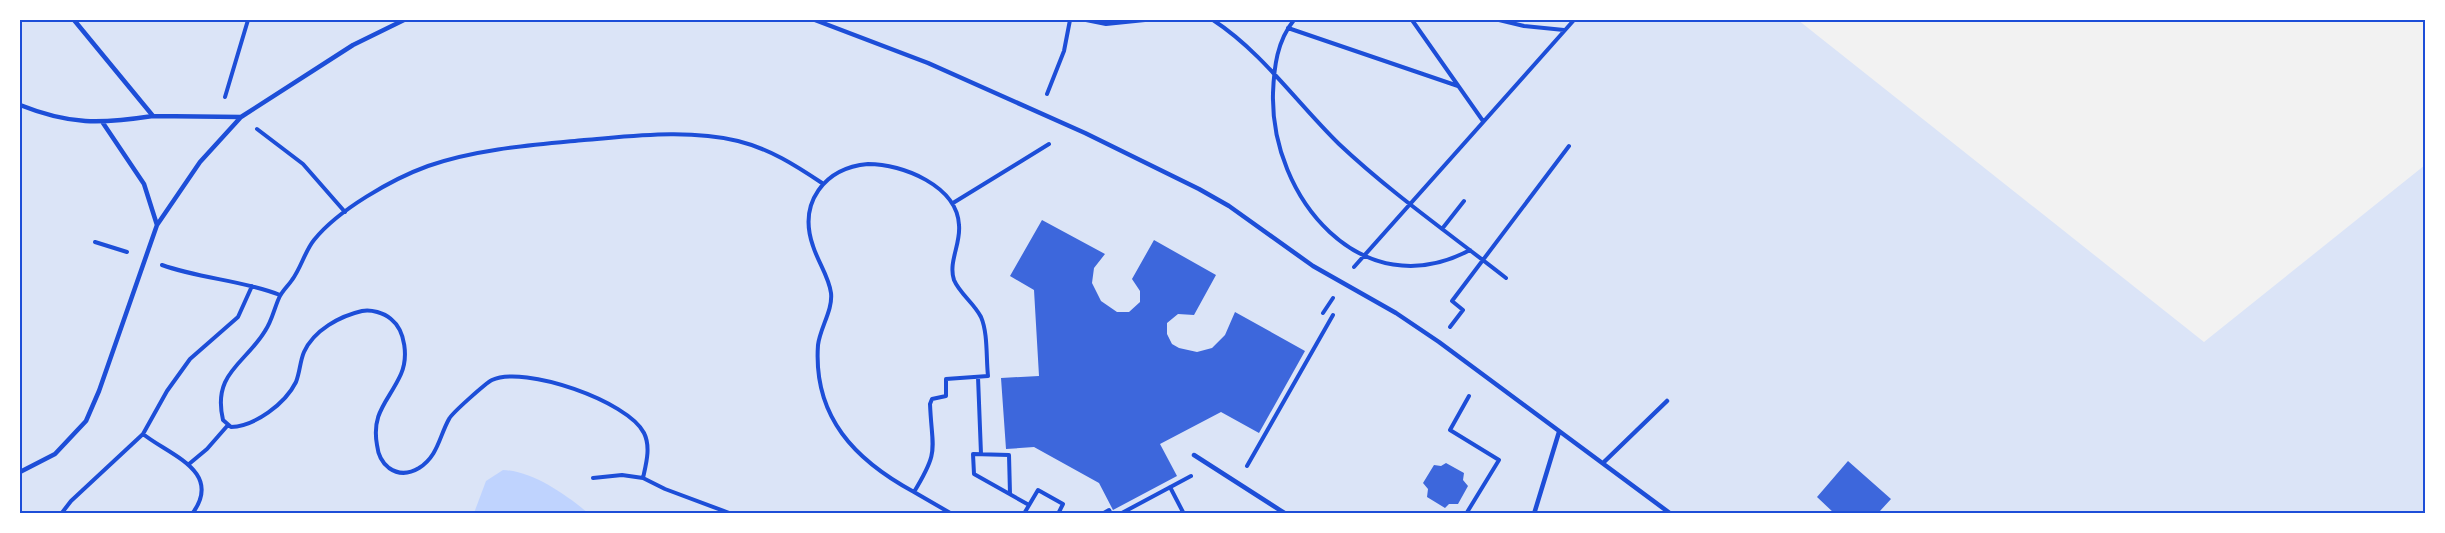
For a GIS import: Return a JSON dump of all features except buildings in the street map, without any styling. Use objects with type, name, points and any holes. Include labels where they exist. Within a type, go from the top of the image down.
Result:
[{"type":"lane","points":[[74,20],[153,116]]},
{"type":"lane","points":[[20,472],[55,454],[86,421],[99,391],[157,225],[200,162],[241,117],[353,45],[404,20]]},
{"type":"lane","points":[[815,20],[928,63],[1038,112],[1199,189],[1343,283],[1396,313],[1439,342],[1671,513]]},
{"type":"lane","points":[[20,105],[64,119],[103,123],[153,116],[241,117]]},
{"type":"lane","points":[[103,123],[144,184],[157,225]]},
{"type":"lane","points":[[1604,462],[1667,401]]},
{"type":"lane","points":[[1534,513],[1559,432]]},
{"type":"lane","points":[[1194,455],[1286,513]]},
{"type":"path","points":[[248,20],[224,101],[241,117],[303,164],[345,212]]},
{"type":"path","points":[[1038,112],[1058,69],[1070,20]]},
{"type":"path","points":[[1086,20],[1106,24],[1145,20]]},
{"type":"path","points":[[1213,20],[1226,28],[1273,73],[1340,144],[1409,203],[1506,278]]},
{"type":"path","points":[[1294,20],[1280,45],[1273,73],[1274,125],[1277,146],[1288,177],[1317,220],[1362,255],[1391,266],[1420,267],[1444,262],[1470,250]]},
{"type":"path","points":[[1412,20],[1483,121]]},
{"type":"path","points":[[1499,20],[1524,26],[1564,30]]},
{"type":"path","points":[[1323,312],[1362,255],[1573,20]]},
{"type":"path","points":[[1288,28],[1458,86]]},
{"type":"path","points":[[228,425],[223,420],[220,403],[225,380],[230,370],[266,330],[280,295],[293,279],[313,241],[345,212],[399,179],[438,163],[499,150],[628,136],[694,135],[736,141],[778,155],[822,183]]},
{"type":"path","points":[[953,203],[1050,144]]},
{"type":"path","points":[[1439,342],[1463,310],[1452,301],[1569,146]]},
{"type":"path","points":[[914,492],[930,465],[933,454],[935,442],[930,404],[932,399],[946,396],[946,379],[988,376],[983,325],[980,316],[954,279],[953,260],[959,226],[953,203],[912,172],[887,165],[858,165],[837,172],[822,183],[812,201],[808,219],[812,244],[831,296],[818,346],[822,392],[842,434],[860,454],[886,477],[952,513]]},
{"type":"path","points":[[1442,229],[1464,201]]},
{"type":"path","points":[[95,242],[216,280],[252,286],[280,295]]},
{"type":"path","points":[[61,513],[70,501],[143,434],[166,391],[190,359],[238,317],[252,286]]},
{"type":"path","points":[[189,464],[207,449],[228,425],[245,424],[276,405],[296,382],[308,345],[338,319],[366,310],[390,318],[402,334],[404,356],[401,374],[384,402],[375,429],[379,455],[383,462],[395,471],[409,473],[424,465],[436,451],[451,416],[482,387],[501,378],[558,383],[624,412],[641,428],[646,439],[647,455],[643,478]]},
{"type":"path","points":[[1237,483],[1333,315]]},
{"type":"path","points":[[978,377],[981,454]]},
{"type":"path","points":[[1466,513],[1499,460],[1450,430],[1469,396]]},
{"type":"path","points":[[143,434],[189,464],[201,483],[201,496],[192,513]]},
{"type":"path","points":[[1010,494],[1009,455],[973,454],[974,474],[1029,505]]},
{"type":"path","points":[[1120,513],[1210,466]]},
{"type":"path","points":[[593,478],[643,478],[665,489],[732,513]]},
{"type":"path","points":[[1170,487],[1184,513]]},
{"type":"path","points":[[1028,513],[1025,512],[1038,490],[1063,504],[1058,513]]},
{"type":"path","points":[[1102,513],[1109,510],[1111,513]]},
{"type":"shaded area","points":[[20,20],[1798,20],[2204,342],[2425,165],[2425,513],[20,513]]},
{"type":"water","points":[[503,470],[514,471],[537,479],[588,513],[474,513],[486,481]]}]
